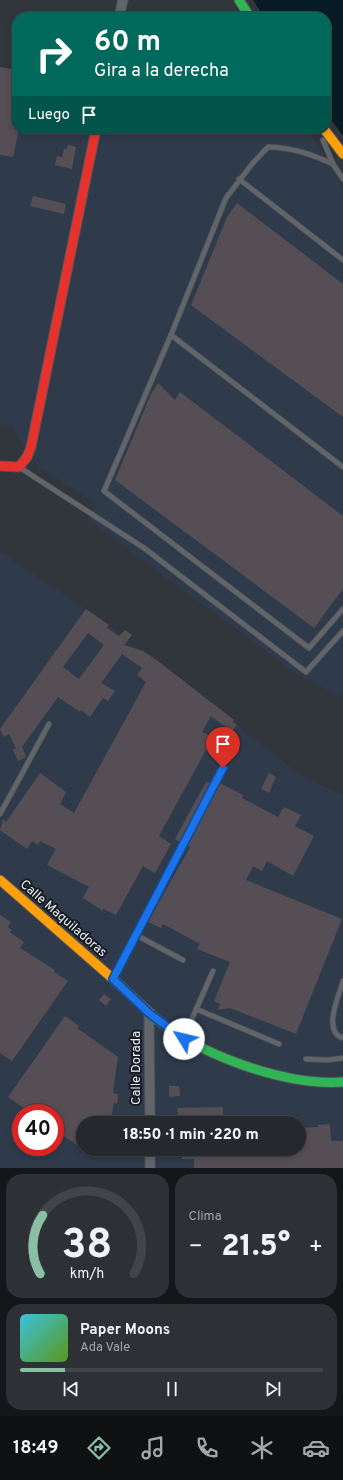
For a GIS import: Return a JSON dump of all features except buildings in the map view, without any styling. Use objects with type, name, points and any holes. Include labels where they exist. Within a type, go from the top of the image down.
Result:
[{"type":"main road","points":[[239,0],[247,12]]},
{"type":"main road","points":[[0,466],[19,467],[27,457],[31,447],[95,134]]},
{"type":"main road","points":[[328,134],[343,154]]},
{"type":"main road","name":"Calle Maquiladoras","points":[[0,880],[31,910],[113,979],[150,1014],[184,1039],[235,1062],[284,1078],[333,1084],[343,1082]]},
{"type":"street","points":[[120,12],[123,0]]},
{"type":"street","name":"Calle Dorada","points":[[150,1014],[150,1116]]},
{"type":"street","points":[[150,1156],[150,1168]]},
{"type":"lane","points":[[321,134],[333,164],[343,179]]},
{"type":"lane","points":[[333,164],[316,156],[288,148],[268,147],[239,179],[226,198],[171,335],[104,491],[309,648],[343,609]]},
{"type":"lane","points":[[239,179],[343,260]]},
{"type":"lane","points":[[171,335],[343,467]]},
{"type":"lane","points":[[19,467],[144,548],[306,672],[343,631]]},
{"type":"lane","points":[[0,814],[49,724]]},
{"type":"lane","points":[[113,979],[223,768]]},
{"type":"lane","points":[[136,935],[183,960]]},
{"type":"lane","points":[[184,1039],[214,971]]},
{"type":"lane","points":[[343,980],[332,1018],[332,1027],[340,1037],[343,1038]]},
{"type":"lane","points":[[196,1009],[279,1044]]},
{"type":"lane","points":[[306,1059],[328,1060],[343,1058]]},
{"type":"shaded area","points":[[253,0],[343,0],[343,136],[331,120],[331,12],[261,12]]},
{"type":"shaded area","points":[[0,67],[12,70],[12,134],[310,134],[319,146],[343,186],[343,698],[298,675],[87,519],[97,505],[37,466],[12,428],[0,423]]},
{"type":"shaded area","points":[[0,551],[107,624],[303,777],[343,795],[343,1168],[0,1168]]},
{"type":"traffic: fast","points":[[239,0],[247,12]]},
{"type":"traffic: fast","points":[[151,1014],[169,1029],[191,1042],[241,1064],[268,1073],[294,1079],[320,1082],[343,1082]]},
{"type":"traffic: slow","points":[[328,134],[343,154]]},
{"type":"traffic: slow","points":[[0,880],[151,1014]]},
{"type":"traffic: jam","points":[[0,466],[19,467],[27,457],[31,447],[95,134]]},
{"type":"route","points":[[184,1039],[150,1014],[113,979],[223,768]]}]
